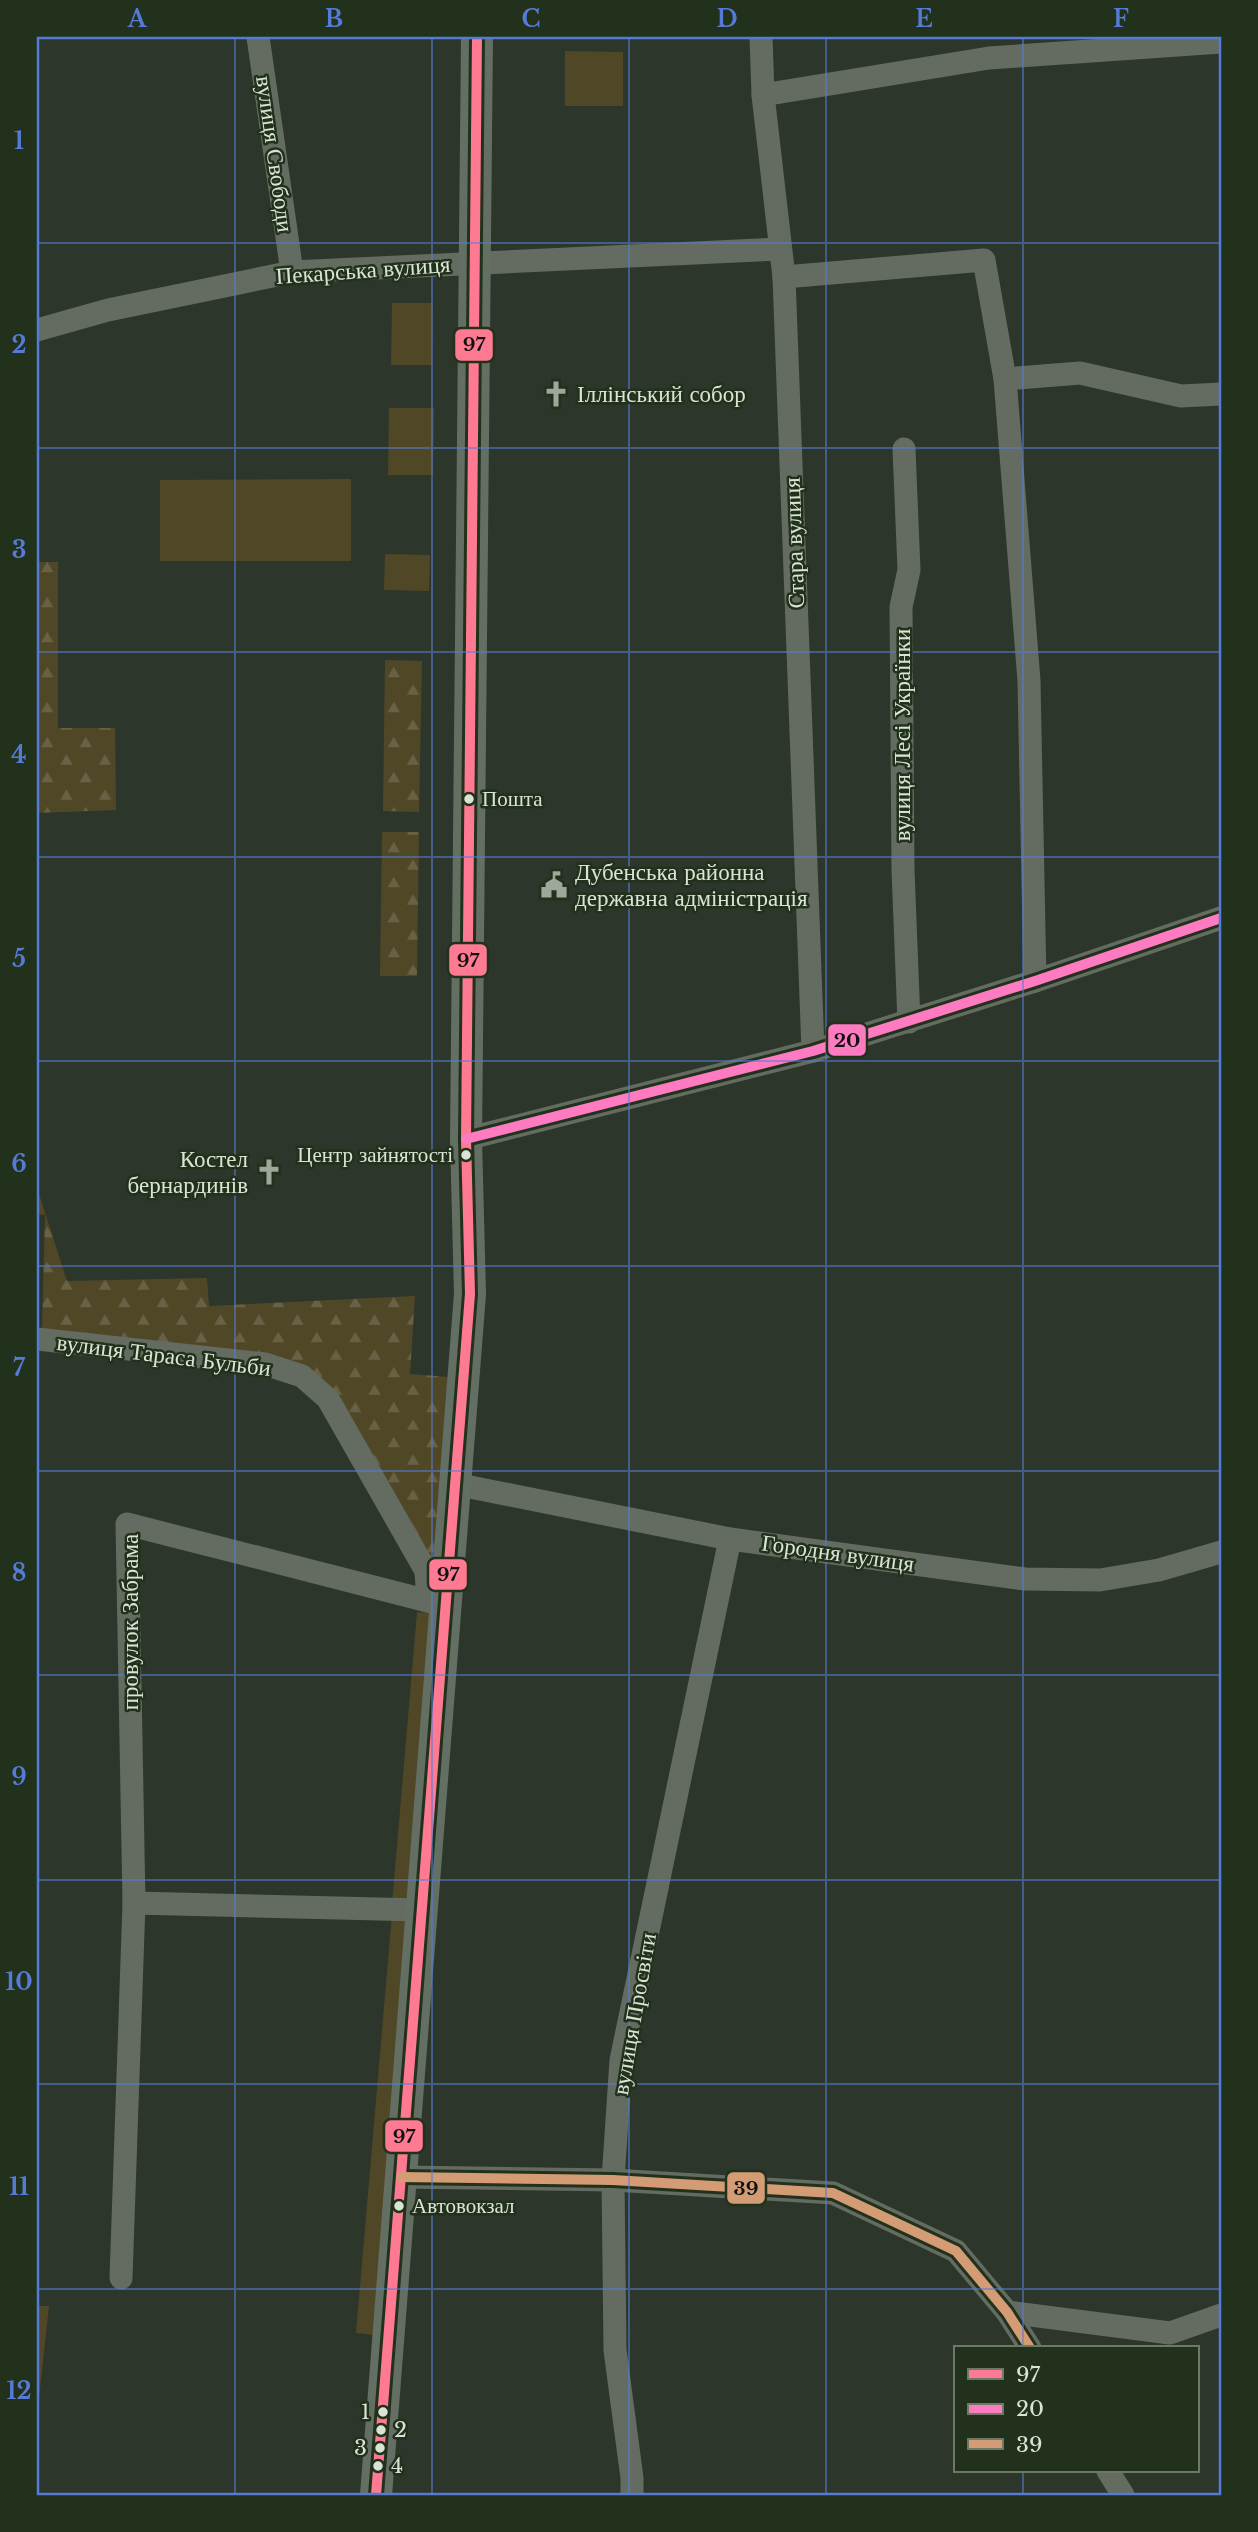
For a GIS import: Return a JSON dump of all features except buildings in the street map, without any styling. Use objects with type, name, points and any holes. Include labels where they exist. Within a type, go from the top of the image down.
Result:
[{"type":"main road","points":[[376,2495],[421,1910],[437,1604],[455,1485],[470,1294],[466,1139],[477,37]]},
{"type":"street","name":"вулиця Свободи","points":[[258,37],[292,272]]},
{"type":"street","name":"Стара вулиця","points":[[761,37],[763,95],[784,277],[813,1051]]},
{"type":"street","points":[[763,95],[989,47],[1221,42]]},
{"type":"street","name":"Пекарська вулиця","points":[[37,330],[108,310],[292,272],[780,249]]},
{"type":"street","points":[[784,277],[984,260],[1004,379],[1029,681],[1035,981]]},
{"type":"street","points":[[1004,379],[1080,373],[1181,396],[1221,394]]},
{"type":"street","name":"вулиця Лесі Українки","points":[[904,449],[909,570],[901,607],[903,856],[909,1022]]},
{"type":"street","points":[[466,1139],[813,1051],[1221,919]]},
{"type":"street","name":"вулиця Тараса Бульби","points":[[37,1339],[265,1364],[302,1376],[328,1399],[426,1571],[437,1604]]},
{"type":"street","name":"Городня вулиця","points":[[455,1485],[730,1539],[1038,1579],[1100,1580],[1159,1570],[1221,1552]]},
{"type":"street","name":"провулок Забрама","points":[[121,2278],[134,1903],[127,1524],[437,1604]]},
{"type":"street","name":"вулиця Просвіти","points":[[632,2495],[615,2350],[613,2180],[621,2060],[730,1539]]},
{"type":"street","points":[[134,1903],[421,1910]]},
{"type":"street","points":[[401,2178],[613,2180],[833,2193],[956,2251],[1007,2312],[1029,2346]]},
{"type":"street","points":[[1007,2312],[1170,2333],[1221,2315]]},
{"type":"street","points":[[1109,2472],[1123,2495]]},
{"type":"green space","points":[[565,51],[623,52],[623,106],[565,106]]},
{"type":"green space","points":[[392,303],[433,303],[432,365],[391,365]]},
{"type":"green space","points":[[389,408],[434,408],[433,475],[388,475]]},
{"type":"green space","points":[[351,479],[351,561],[160,561],[160,480]]},
{"type":"green space","points":[[385,554],[430,555],[429,591],[384,590]]},
{"type":"green space","points":[[37,562],[58,562],[58,728],[115,728],[116,810],[37,813]]},
{"type":"green space","points":[[385,660],[422,661],[419,812],[383,811]]},
{"type":"green space","points":[[382,832],[419,832],[417,976],[380,976]]},
{"type":"green space","points":[[37,1188],[67,1281],[207,1278],[209,1306],[415,1296],[410,1374],[449,1377],[434,1565],[307,1367],[42,1330],[45,1215],[37,1214]]},
{"type":"green space","points":[[417,1612],[430,1613],[407,1904],[392,1904]]},
{"type":"green space","points":[[392,1914],[406,1915],[374,2335],[356,2333]]},
{"type":"green space","points":[[37,2306],[49,2306],[37,2416]]},
{"type":"transit line","name":"97","points":[[376,2495],[470,1294],[466,1139],[477,37]]},
{"type":"transit line","name":"20","points":[[466,1139],[813,1051],[1035,981],[1221,918]]},
{"type":"transit line","name":"39","points":[[401,2177],[613,2180],[833,2193],[956,2251],[1007,2312],[1029,2346]]},
{"type":"place","name":"Іллінський собор","points":[[556,394]]},
{"type":"place","name":"Пошта","points":[[469,799]]},
{"type":"place","name":"Дубенська районна державна адміністрація","points":[[554,885]]},
{"type":"place","name":"Центр зайнятості","points":[[466,1155]]},
{"type":"place","name":"Костел бернардинів","points":[[269,1172]]},
{"type":"place","name":"Автовокзал","points":[[399,2206]]},
{"type":"place","name":"1","points":[[383,2412]]},
{"type":"place","name":"2","points":[[381,2430]]},
{"type":"place","name":"3","points":[[380,2448]]},
{"type":"place","name":"4","points":[[378,2466]]}]
